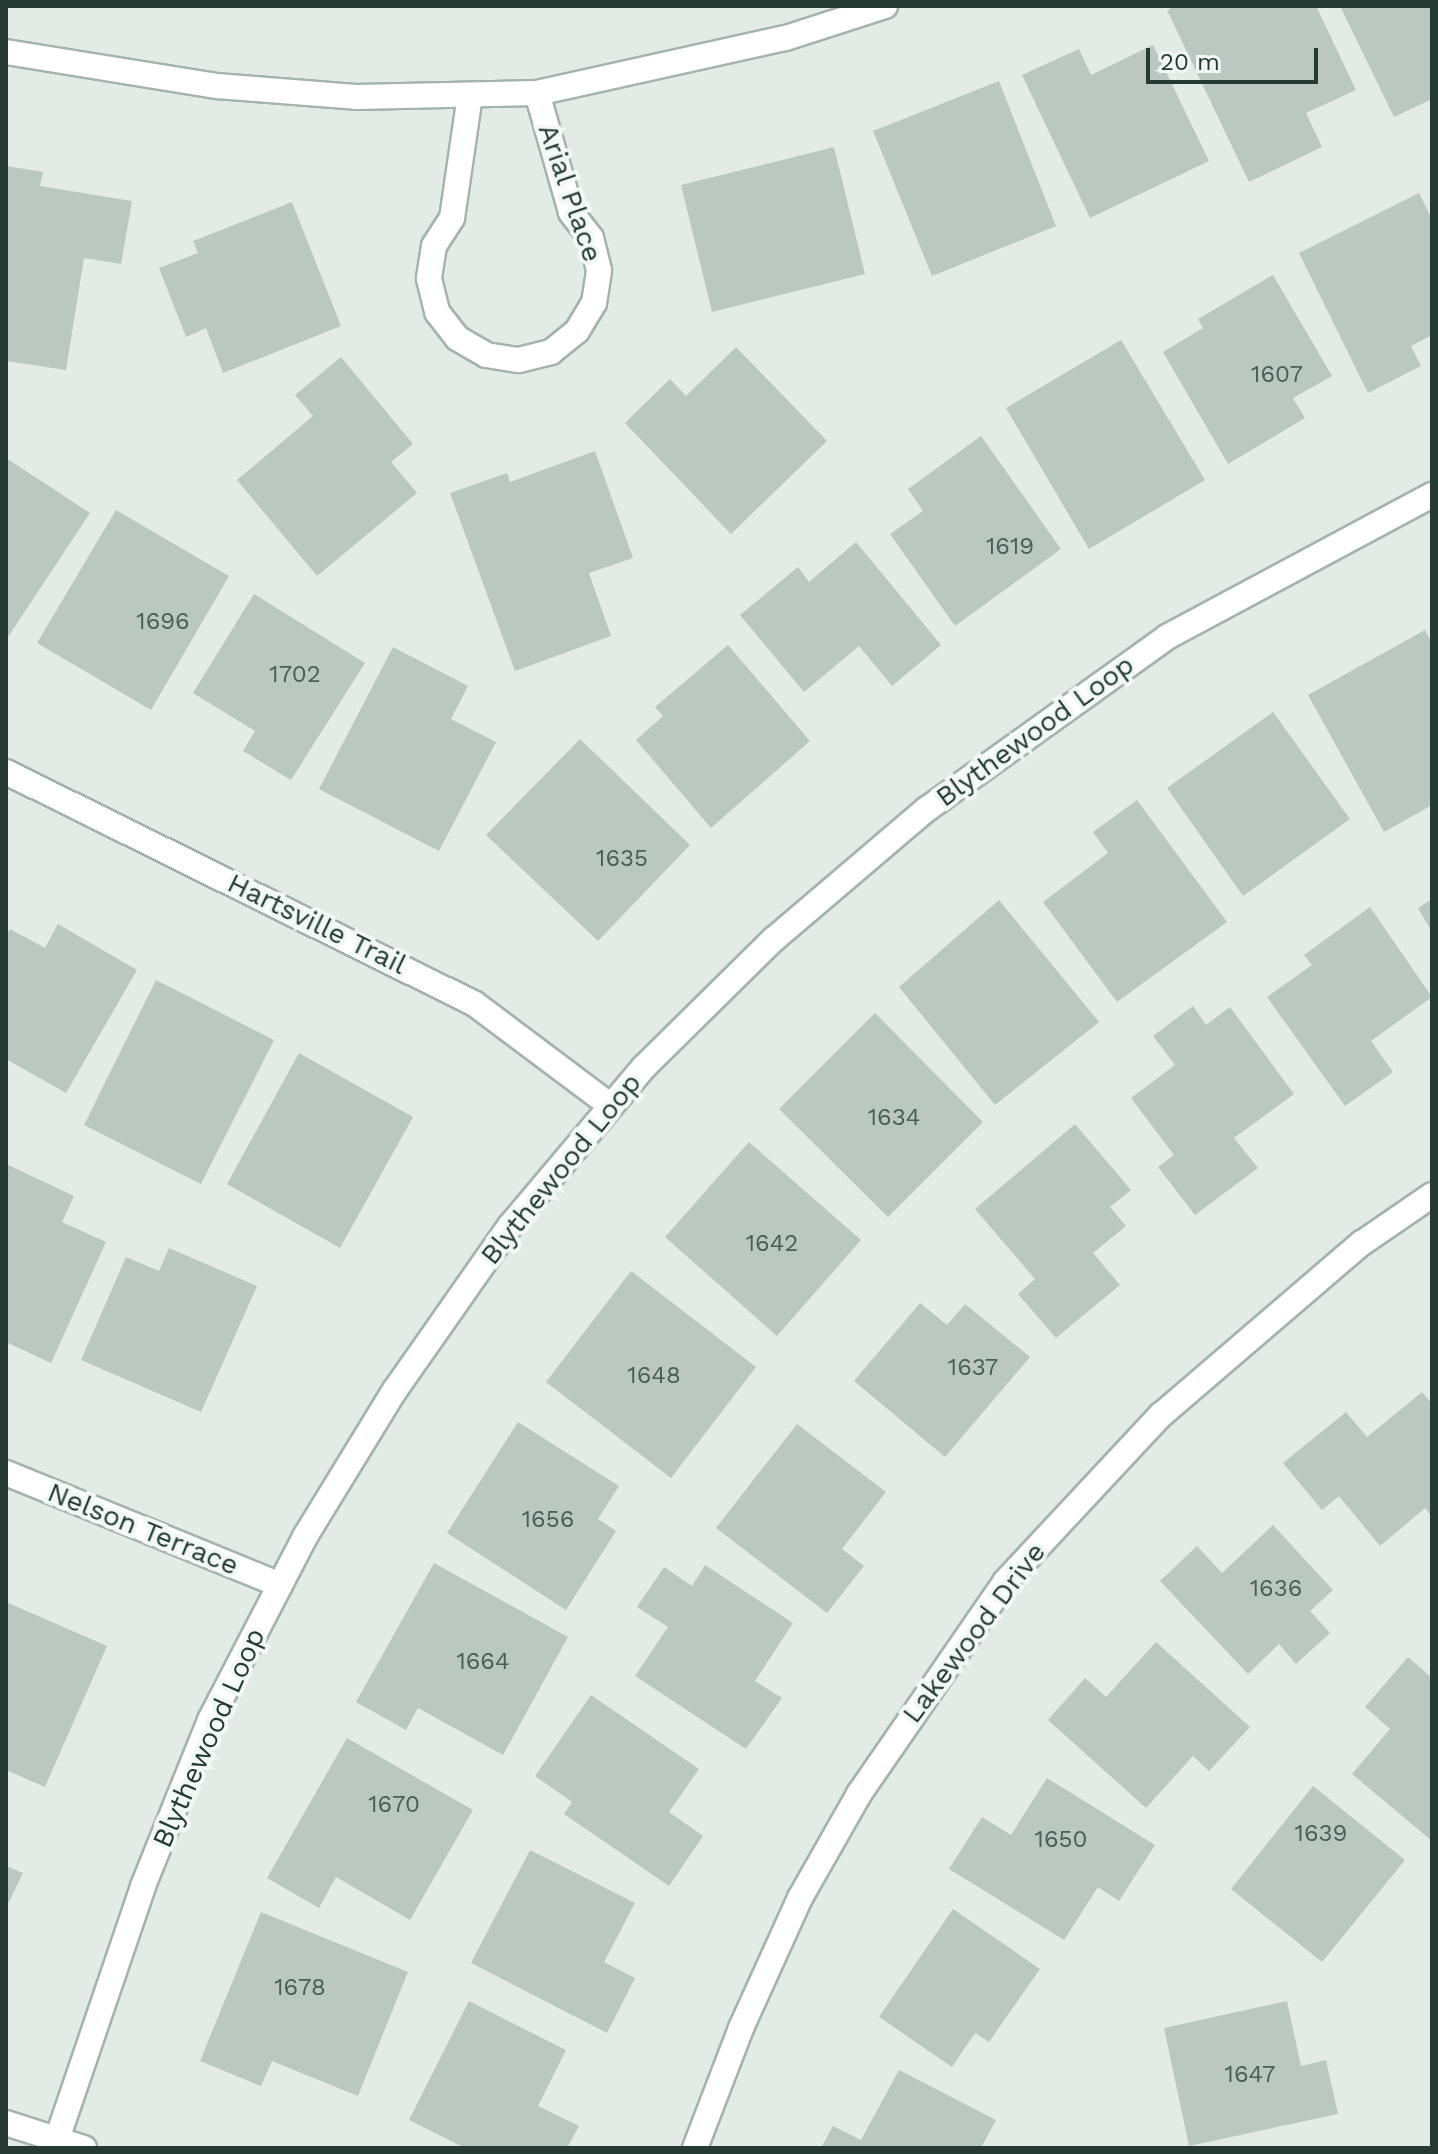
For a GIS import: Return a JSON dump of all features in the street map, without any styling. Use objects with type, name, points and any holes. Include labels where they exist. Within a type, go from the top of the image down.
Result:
[{"type":"street","name":"Arial Place","points":[[6,52],[217,86],[356,97],[537,93],[786,38],[885,6]]},
{"type":"street","name":"Arial Place","points":[[470,95],[452,218],[434,246],[429,279],[437,312],[457,338],[486,355],[519,360],[551,352],[577,331],[594,303],[599,270],[591,238],[571,212],[537,93]]},
{"type":"street","name":"Blythewood Loop","points":[[56,2143],[154,1858],[210,1720],[280,1585],[395,1390],[510,1226],[611,1106],[774,939],[940,799],[1167,637],[1432,495]]},
{"type":"street","name":"Hartsville Trail","points":[[6,772],[475,1004],[611,1106]]},
{"type":"street","name":"Lakewood Drive","points":[[695,2148],[741,2028],[800,1898],[859,1794],[1005,1582],[1183,1395],[1362,1243],[1432,1195]]},
{"type":"street","name":"Nelson Terrace","points":[[6,1473],[280,1585]]},
{"type":"street","points":[[6,2123],[56,2143],[84,2148]]},
{"type":"building","points":[[1176,6],[1316,6],[1356,90],[1306,113],[1322,147],[1249,182],[1167,10]]},
{"type":"building","points":[[1340,6],[1432,6],[1432,99],[1394,117]]},
{"type":"building","points":[[1153,45],[1209,161],[1090,218],[1022,75],[1079,49],[1091,75]]},
{"type":"building","points":[[999,81],[1056,226],[932,276],[873,131]]},
{"type":"building","points":[[834,147],[865,274],[712,312],[681,185]]},
{"type":"building","points":[[6,166],[43,172],[40,186],[132,201],[121,264],[84,258],[66,370],[6,361]]},
{"type":"building","points":[[1419,193],[1432,219],[1432,335],[1411,346],[1421,366],[1368,393],[1299,253]]},
{"type":"building","points":[[292,202],[341,326],[223,373],[206,328],[186,337],[159,268],[198,253],[193,241]]},
{"type":"building","points":[[1273,275],[1332,376],[1293,398],[1305,418],[1228,464],[1163,352],[1203,328],[1198,319]]},
{"type":"building","points":[[1121,340],[1205,480],[1089,549],[1006,408]]},
{"type":"building","points":[[736,347],[827,441],[731,534],[625,423],[670,379],[686,396]]},
{"type":"building","points":[[341,357],[413,444],[391,462],[417,493],[317,576],[237,480],[313,416],[295,395]]},
{"type":"building","points":[[981,436],[1061,549],[955,626],[890,534],[923,511],[908,489]]},
{"type":"building","points":[[595,451],[633,558],[589,573],[611,636],[515,671],[450,493],[507,473],[510,482]]},
{"type":"building","points":[[6,458],[90,513],[6,640]]},
{"type":"building","points":[[116,510],[229,576],[151,710],[37,643]]},
{"type":"building","points":[[856,542],[941,645],[892,686],[859,646],[804,692],[740,615],[798,567],[809,582]]},
{"type":"building","points":[[254,594],[365,663],[291,780],[243,751],[255,731],[193,693]]},
{"type":"building","points":[[1425,630],[1432,643],[1432,805],[1384,832],[1308,695]]},
{"type":"building","points":[[728,645],[810,741],[711,828],[636,740],[663,716],[655,707]]},
{"type":"building","points":[[393,647],[468,686],[451,719],[496,742],[439,851],[319,789]]},
{"type":"building","points":[[1273,712],[1350,819],[1243,896],[1167,788]]},
{"type":"building","points":[[580,739],[690,845],[598,941],[486,835]]},
{"type":"building","points":[[1137,800],[1227,922],[1117,1002],[1043,902],[1108,853],[1093,832]]},
{"type":"building","points":[[1432,899],[1432,932],[1418,908]]},
{"type":"building","points":[[999,900],[1099,1022],[995,1105],[899,987]]},
{"type":"building","points":[[1370,907],[1432,997],[1371,1041],[1393,1072],[1345,1106],[1267,997],[1312,965],[1304,955]]},
{"type":"building","points":[[58,924],[137,970],[66,1093],[6,1059],[6,936],[10,929],[45,948]]},
{"type":"building","points":[[156,980],[274,1040],[201,1184],[84,1125]]},
{"type":"building","points":[[1193,1006],[1206,1025],[1230,1007],[1294,1094],[1234,1138],[1258,1168],[1195,1215],[1158,1167],[1174,1155],[1131,1098],[1175,1065],[1153,1036]]},
{"type":"building","points":[[875,1013],[983,1122],[888,1217],[779,1109]]},
{"type":"building","points":[[299,1053],[413,1117],[340,1248],[227,1184]]},
{"type":"building","points":[[1075,1124],[1131,1190],[1110,1207],[1126,1226],[1093,1253],[1120,1285],[1056,1338],[1018,1294],[1035,1279],[975,1209]]},
{"type":"building","points":[[749,1142],[861,1240],[777,1336],[665,1237]]},
{"type":"building","points":[[6,1164],[74,1196],[62,1222],[106,1242],[51,1363],[6,1342]]},
{"type":"building","points":[[169,1248],[257,1286],[201,1412],[81,1360],[126,1257],[159,1271]]},
{"type":"building","points":[[631,1271],[756,1367],[671,1478],[546,1382]]},
{"type":"building","points":[[920,1303],[947,1325],[965,1304],[1030,1357],[945,1457],[854,1381]]},
{"type":"building","points":[[1422,1392],[1432,1404],[1432,1517],[1425,1508],[1380,1546],[1339,1496],[1322,1510],[1283,1463],[1346,1412],[1367,1437]]},
{"type":"building","points":[[518,1422],[619,1486],[598,1519],[616,1531],[566,1610],[447,1533]]},
{"type":"building","points":[[797,1424],[886,1492],[842,1549],[864,1566],[827,1613],[716,1528]]},
{"type":"building","points":[[1273,1525],[1333,1590],[1310,1611],[1330,1633],[1296,1664],[1279,1644],[1248,1674],[1160,1581],[1197,1546],[1222,1573]]},
{"type":"building","points":[[434,1563],[568,1637],[503,1755],[418,1708],[406,1730],[356,1702]]},
{"type":"building","points":[[705,1565],[793,1623],[755,1681],[782,1698],[746,1749],[635,1676],[668,1627],[637,1607],[664,1567],[692,1586]]},
{"type":"building","points":[[6,1602],[107,1646],[45,1787],[6,1770]]},
{"type":"building","points":[[1156,1642],[1250,1727],[1209,1771],[1193,1756],[1146,1808],[1048,1720],[1085,1678],[1106,1697]]},
{"type":"building","points":[[1408,1657],[1432,1678],[1432,1841],[1352,1774],[1390,1729],[1365,1707]]},
{"type":"building","points":[[591,1695],[699,1769],[669,1812],[703,1836],[669,1886],[564,1814],[572,1802],[535,1776]]},
{"type":"building","points":[[347,1738],[473,1810],[410,1920],[336,1877],[319,1908],[267,1878]]},
{"type":"building","points":[[1047,1778],[1155,1845],[1119,1901],[1098,1887],[1064,1940],[949,1869],[982,1817],[1011,1835]]},
{"type":"building","points":[[1313,1786],[1405,1860],[1322,1962],[1231,1889]]},
{"type":"building","points":[[530,1850],[635,1903],[604,1962],[635,1978],[607,2033],[471,1963]]},
{"type":"building","points":[[6,1866],[23,1873],[6,1908]]},
{"type":"building","points":[[953,1909],[1040,1969],[989,2042],[975,2033],[952,2067],[879,2017]]},
{"type":"building","points":[[261,1912],[408,1972],[358,2096],[272,2061],[261,2086],[200,2061]]},
{"type":"building","points":[[469,2001],[566,2050],[538,2106],[579,2126],[567,2148],[465,2148],[409,2120]]},
{"type":"building","points":[[1287,2001],[1301,2066],[1326,2060],[1338,2114],[1189,2146],[1164,2028]]},
{"type":"building","points":[[899,2070],[996,2120],[981,2148],[821,2148],[833,2126],[861,2140]]}]
